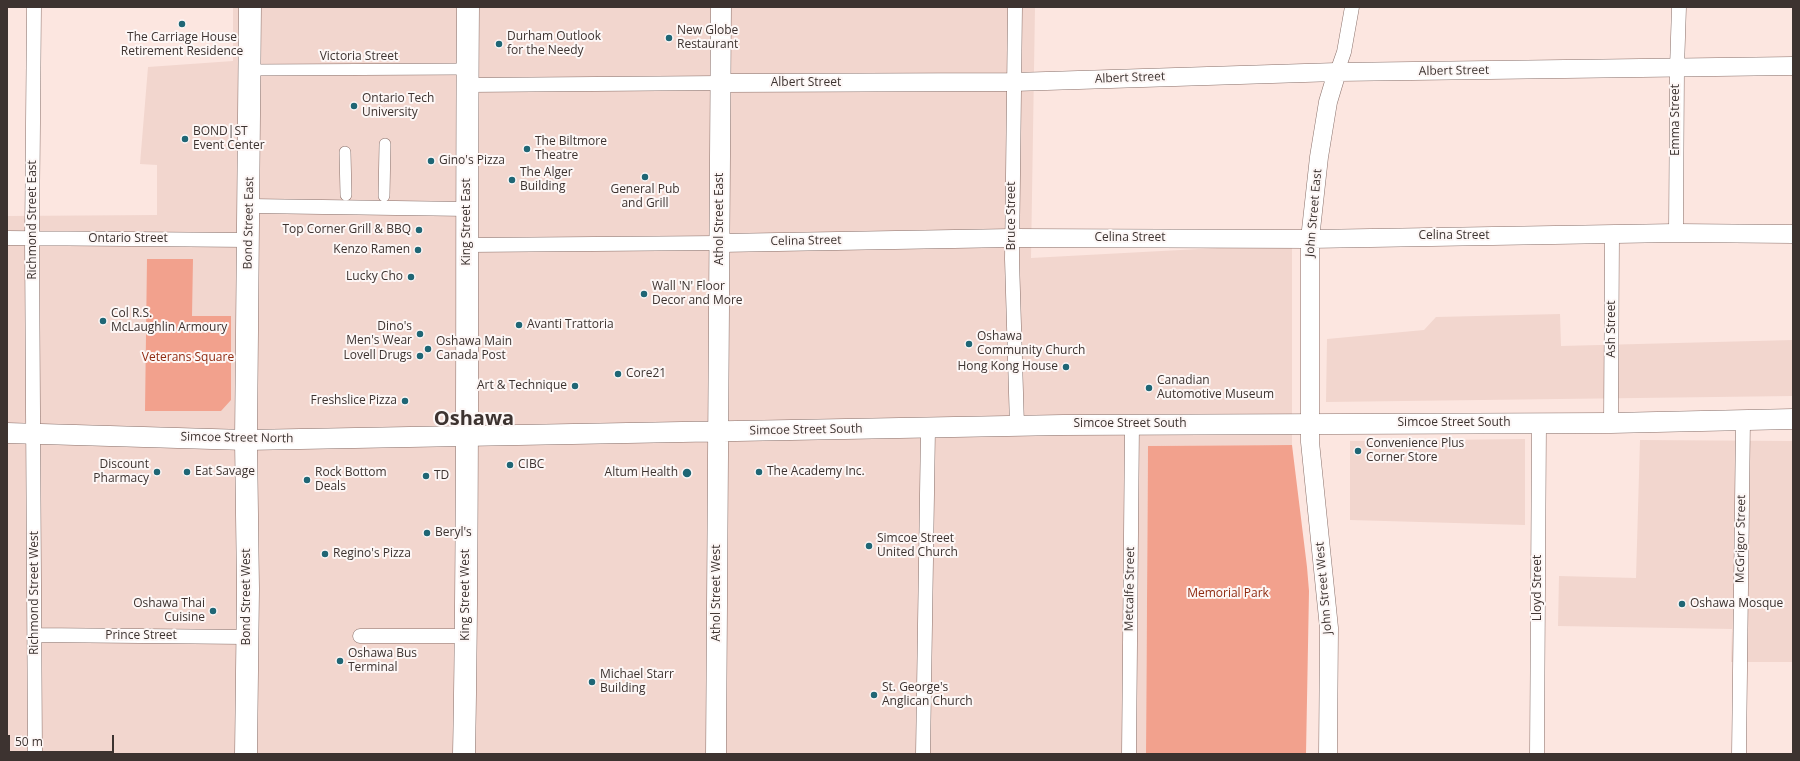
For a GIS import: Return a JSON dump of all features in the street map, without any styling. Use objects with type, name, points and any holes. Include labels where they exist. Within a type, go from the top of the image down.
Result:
[{"type":"main road","name":"Bond Street East","points":[[246,440],[250,206],[250,7]]},
{"type":"main road","name":"King Street East","points":[[466,436],[468,7]]},
{"type":"main road","name":"Athol Street East","points":[[718,431],[721,7]]},
{"type":"main road","name":"Simcoe Street South","points":[[466,436],[928,429],[1132,424],[1611,423],[1793,419]]},
{"type":"main road","name":"Athol Street West","points":[[716,754],[718,431]]},
{"type":"main road","name":"Simcoe Street North","points":[[7,433],[246,440],[394,436],[466,436]]},
{"type":"main road","name":"King Street West","points":[[464,754],[466,636],[466,436]]},
{"type":"main road","name":"Bond Street West","points":[[246,440],[248,575],[246,637],[246,754]]},
{"type":"street","name":"Richmond Street East","points":[[34,7],[32,239],[34,433]]},
{"type":"street","name":"Bruce Street","points":[[1015,7],[1012,238],[1017,426]]},
{"type":"street","name":"John Street East","points":[[1310,423],[1310,239],[1318,157],[1328,102],[1344,52],[1352,7]]},
{"type":"street","name":"Emma Street","points":[[1676,233],[1679,7]]},
{"type":"street","name":"Albert Street","points":[[468,77],[721,83],[1014,82],[1337,72],[1793,66]]},
{"type":"street","name":"Victoria Street","points":[[250,70],[468,77]]},
{"type":"street","points":[[384,196],[385,144]]},
{"type":"street","points":[[345,152],[346,195]]},
{"type":"street","points":[[250,206],[468,208]]},
{"type":"street","name":"Celina Street","points":[[468,245],[720,243],[1012,238],[1310,239],[1676,233],[1793,234]]},
{"type":"street","name":"Ash Street","points":[[1611,423],[1612,235]]},
{"type":"street","name":"Ontario Street","points":[[7,238],[249,240]]},
{"type":"street","name":"McGrigor Street","points":[[1739,754],[1743,420]]},
{"type":"street","name":"Lloyd Street","points":[[1537,754],[1539,422]]},
{"type":"street","name":"John Street West","points":[[1310,423],[1311,454],[1329,628],[1328,754]]},
{"type":"street","name":"Metcalfe Street","points":[[1129,754],[1132,424]]},
{"type":"street","points":[[923,754],[928,429]]},
{"type":"street","name":"Richmond Street West","points":[[34,433],[35,754]]},
{"type":"street","name":"Prince Street","points":[[35,635],[246,637]]},
{"type":"street","points":[[360,636],[466,636]]},
{"type":"shaded area","points":[[233,7],[1035,7],[1031,258],[1292,244],[1292,445],[1148,446],[1146,754],[7,754],[7,216],[157,215],[157,165],[140,164],[148,67],[233,61]]},
{"type":"shaded area","points":[[1560,314],[1561,346],[1793,340],[1793,396],[1326,402],[1327,339],[1424,330],[1436,317]]},
{"type":"shaded area","points":[[1525,439],[1525,525],[1350,520],[1350,441]]},
{"type":"shaded area","points":[[1640,440],[1793,441],[1793,662],[1731,662],[1732,629],[1558,626],[1559,576],[1636,578]]},
{"type":"green space","name":"Veterans Square","points":[[147,259],[193,259],[192,316],[231,316],[231,400],[221,411],[145,411]]},
{"type":"green space","name":"Memorial Park","points":[[1292,445],[1309,591],[1306,754],[1146,754],[1148,446]]},
{"type":"place","name":"The Carriage House Retirement Residence","points":[[182,24]]},
{"type":"place","name":"New Globe Restaurant","points":[[669,38]]},
{"type":"place","name":"Durham Outlook for the Needy","points":[[499,44]]},
{"type":"place","name":"Ontario Tech University","points":[[354,106]]},
{"type":"place","name":"BOND|ST Event Center","points":[[185,139]]},
{"type":"place","name":"The Biltmore Theatre","points":[[527,149]]},
{"type":"place","name":"Gino's Pizza","points":[[431,161]]},
{"type":"place","name":"General Pub and Grill","points":[[645,177]]},
{"type":"place","name":"The Alger Building","points":[[512,180]]},
{"type":"place","name":"Top Corner Grill & BBQ","points":[[419,230]]},
{"type":"place","name":"Kenzo Ramen","points":[[418,250]]},
{"type":"place","name":"Lucky Cho","points":[[411,277]]},
{"type":"place","name":"Wall 'N' Floor Decor and More","points":[[644,294]]},
{"type":"place","name":"Col R.S. McLaughlin Armoury","points":[[103,321]]},
{"type":"place","name":"Avanti Trattoria","points":[[519,325]]},
{"type":"place","name":"Dino's Men's Wear","points":[[420,334]]},
{"type":"place","name":"Oshawa Community Church","points":[[969,344]]},
{"type":"place","name":"Oshawa Main Canada Post","points":[[428,349]]},
{"type":"place","name":"Lovell Drugs","points":[[420,356]]},
{"type":"place","name":"Hong Kong House","points":[[1066,367]]},
{"type":"place","name":"Core21","points":[[618,374]]},
{"type":"place","name":"Art & Technique","points":[[575,386]]},
{"type":"place","name":"Canadian Automotive Museum","points":[[1149,388]]},
{"type":"place","name":"Freshslice Pizza","points":[[405,401]]},
{"type":"place","name":"Convenience Plus Corner Store","points":[[1358,451]]},
{"type":"place","name":"CIBC","points":[[510,465]]},
{"type":"place","name":"Discount Pharmacy","points":[[157,472]]},
{"type":"place","name":"Eat Savage","points":[[187,472]]},
{"type":"place","name":"The Academy Inc.","points":[[759,472]]},
{"type":"place","name":"Altum Health","points":[[687,473]]},
{"type":"place","name":"TD","points":[[426,476]]},
{"type":"place","name":"Rock Bottom Deals","points":[[307,480]]},
{"type":"place","name":"Beryl's","points":[[427,533]]},
{"type":"place","name":"Simcoe Street United Church","points":[[869,546]]},
{"type":"place","name":"Regino's Pizza","points":[[325,554]]},
{"type":"place","name":"Oshawa Mosque","points":[[1682,604]]},
{"type":"place","name":"Oshawa Thai Cuisine","points":[[213,611]]},
{"type":"place","name":"Oshawa Bus Terminal","points":[[340,661]]},
{"type":"place","name":"Michael Starr Building","points":[[592,682]]},
{"type":"place","name":"St. George's Anglican Church","points":[[874,695]]},
{"type":"district","name":"Oshawa","points":[[474,419]]}]
